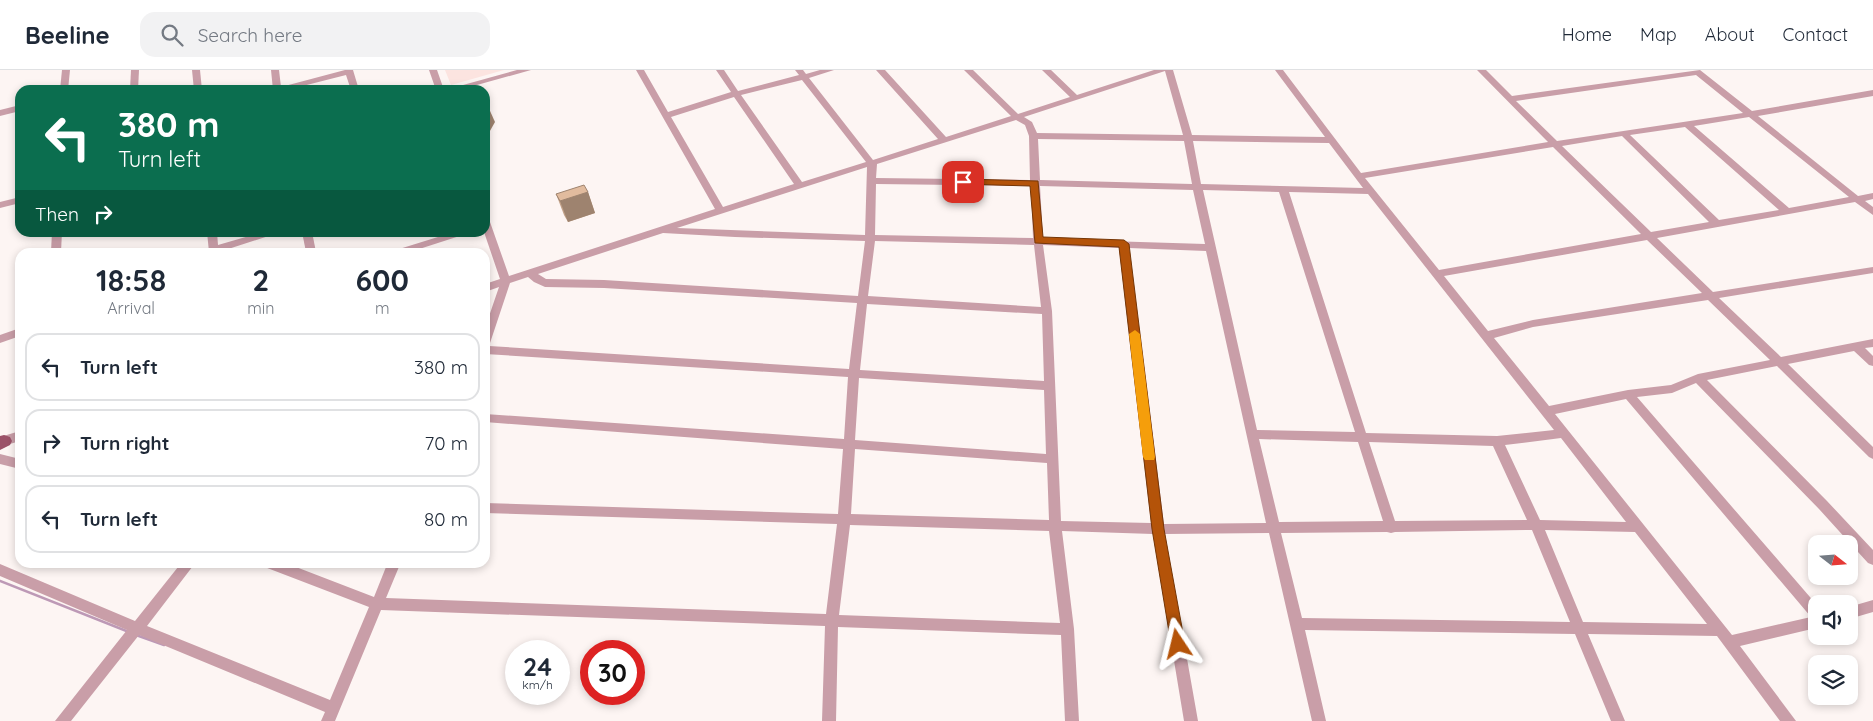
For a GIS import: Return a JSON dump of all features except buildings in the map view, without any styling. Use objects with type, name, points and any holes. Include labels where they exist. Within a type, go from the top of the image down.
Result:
[{"type":"street","points":[[64,85],[66,70]]},
{"type":"street","points":[[134,85],[135,70]]},
{"type":"street","points":[[196,70],[198,85]]},
{"type":"street","points":[[274,70],[276,85]]},
{"type":"street","points":[[433,70],[438,85]]},
{"type":"street","points":[[468,85],[527,70]]},
{"type":"street","points":[[640,70],[721,211]]},
{"type":"street","points":[[720,70],[799,185]]},
{"type":"street","points":[[667,115],[801,73],[830,70]]},
{"type":"street","points":[[880,70],[944,140]]},
{"type":"street","points":[[968,70],[1016,117],[1029,124],[1033,136],[1038,240],[1047,311],[1055,527],[1067,628],[1072,721]]},
{"type":"street","points":[[1046,70],[1076,98]]},
{"type":"street","points":[[1128,70],[1137,78]]},
{"type":"street","points":[[490,286],[799,185],[872,164],[1162,70]]},
{"type":"street","points":[[1169,70],[1188,137],[1196,186],[1295,624],[1319,721]]},
{"type":"street","points":[[1279,70],[1436,274],[1720,630],[1788,721]]},
{"type":"street","points":[[1481,70],[1554,144],[1873,454]]},
{"type":"street","points":[[296,85],[349,71],[353,85]]},
{"type":"street","points":[[1510,99],[1697,71],[1873,212]]},
{"type":"street","points":[[801,73],[872,164],[873,181],[870,238],[854,373],[844,519],[832,620],[829,721]]},
{"type":"street","points":[[1359,176],[1753,114],[1873,93]]},
{"type":"street","points":[[0,113],[15,109]]},
{"type":"street","points":[[1687,124],[1788,212]]},
{"type":"street","points":[[1624,133],[1718,225]]},
{"type":"street","points":[[1033,136],[1332,140]]},
{"type":"street","points":[[873,181],[1371,191]]},
{"type":"street","points":[[1283,189],[1391,528]]},
{"type":"street","points":[[1436,274],[1873,196]]},
{"type":"street","points":[[0,204],[15,201]]},
{"type":"street","points":[[660,230],[750,235],[1038,240],[1210,248]]},
{"type":"street","points":[[224,248],[260,237]]},
{"type":"street","points":[[413,248],[450,237]]},
{"type":"street","points":[[490,237],[506,281],[490,329]]},
{"type":"street","points":[[1124,244],[1158,529],[1191,721]]},
{"type":"street","points":[[1486,336],[1528,323],[1600,314],[1873,270]]},
{"type":"street","points":[[529,272],[545,283],[604,284],[1047,311]]},
{"type":"street","points":[[0,338],[15,334]]},
{"type":"street","points":[[1547,411],[1628,394],[1672,389],[1698,378],[1873,343]]},
{"type":"street","points":[[1856,346],[1873,362]]},
{"type":"street","points":[[490,350],[1049,386]]},
{"type":"street","points":[[1698,378],[1823,505],[1873,559]]},
{"type":"street","points":[[1628,394],[1808,604]]},
{"type":"street","points":[[490,418],[1052,459]]},
{"type":"street","points":[[1252,434],[1497,441],[1564,433]]},
{"type":"street","points":[[1,442],[15,438]]},
{"type":"street","points":[[1497,441],[1536,525],[1618,721]]},
{"type":"street","points":[[0,459],[15,463]]},
{"type":"street","points":[[490,508],[1158,529],[1536,525],[1637,527]]},
{"type":"street","points":[[62,721],[185,568]]},
{"type":"street","points":[[283,568],[377,604],[1067,628]]},
{"type":"street","points":[[328,721],[392,568]]},
{"type":"street","points":[[0,570],[333,708]]},
{"type":"street","points":[[1858,610],[1873,606]]},
{"type":"street","points":[[1295,624],[1720,630]]},
{"type":"street","points":[[1729,642],[1808,624]]},
{"type":"shaded area","points":[[445,70],[504,70],[451,85]]},
{"type":"waterway","points":[[0,581],[129,632]]},
{"type":"waterway","points":[[136,635],[164,645]]},
{"type":"slow traffic","points":[[1135,334],[1149,457]]},
{"type":"route","points":[[963,182],[1035,183],[1038,240],[1124,244],[1158,529],[1178,644]]}]
